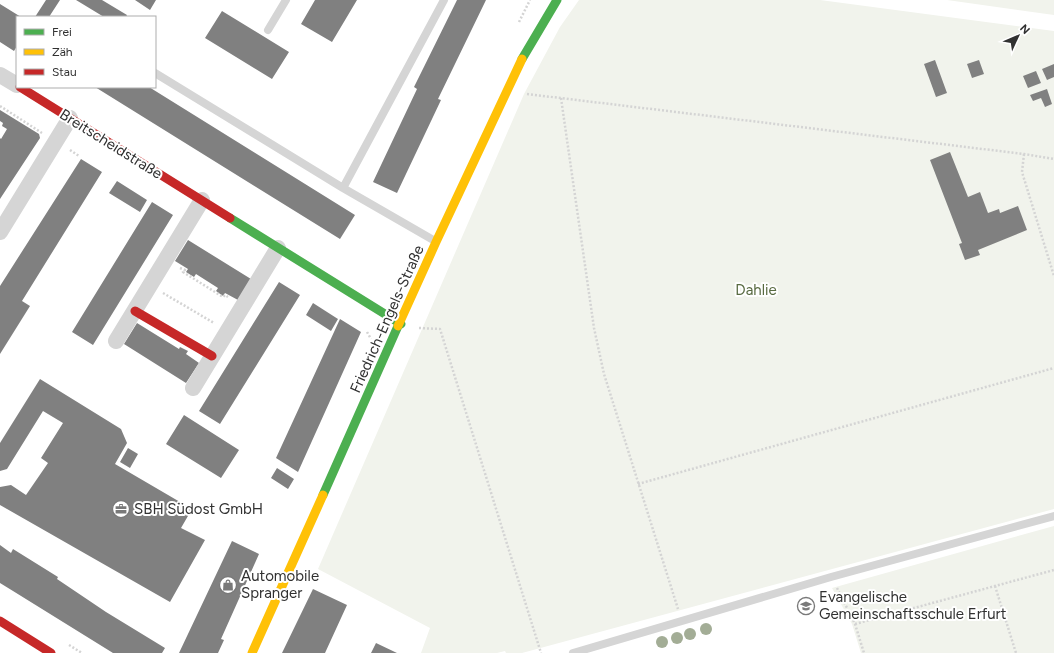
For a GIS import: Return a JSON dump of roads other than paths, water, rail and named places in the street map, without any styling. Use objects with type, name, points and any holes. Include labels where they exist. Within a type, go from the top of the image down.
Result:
[{"type":"street","name":"Friedrich-Engels-Straße","points":[[252,653],[401,324],[436,242],[523,57],[557,0]]},
{"type":"street","points":[[0,75],[16,84]]},
{"type":"street","name":"Breitscheidstraße","points":[[22,88],[39,95],[70,118],[401,324]]},
{"type":"street","points":[[0,232],[70,118]]},
{"type":"street","points":[[116,341],[202,200]]},
{"type":"street","points":[[193,388],[278,248]]},
{"type":"street","points":[[135,311],[212,356]]},
{"type":"street","points":[[0,622],[52,653]]},
{"type":"lane","points":[[268,30],[286,0]]},
{"type":"lane","points":[[343,188],[444,0]]},
{"type":"lane","points":[[156,74],[343,188],[436,242]]},
{"type":"lane","points":[[573,653],[831,577],[1054,516]]},
{"type":"place","name":"SBH Südost GmbH","points":[[121,509]]},
{"type":"place","name":"Automobile Spranger","points":[[228,585]]},
{"type":"place","name":"Evangelische Gemeinschaftsschule Erfurt","points":[[806,606]]},
{"type":"park label","name":"Dahlie","points":[[756,290]]}]
